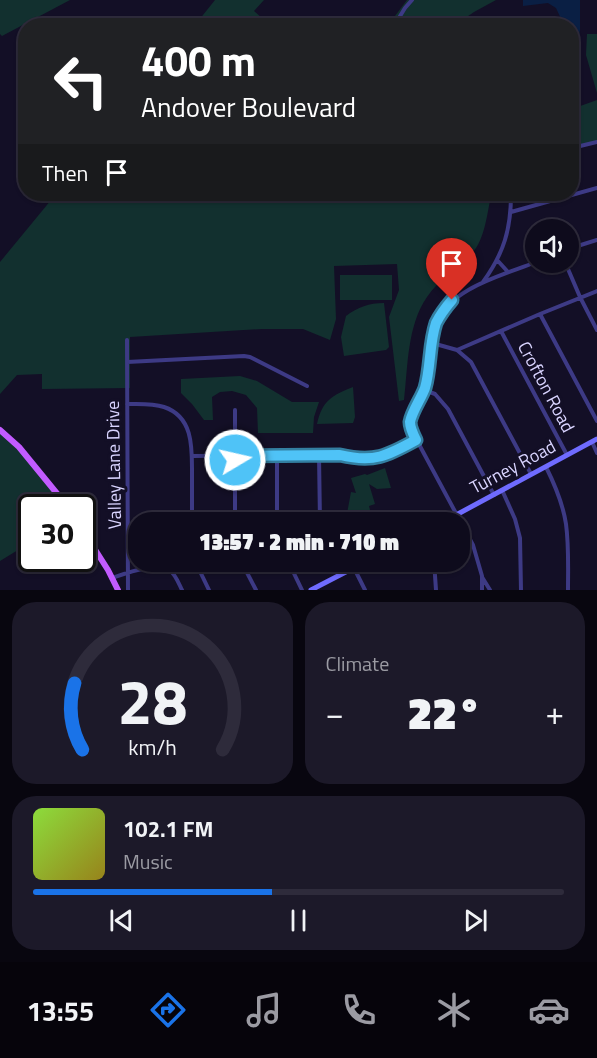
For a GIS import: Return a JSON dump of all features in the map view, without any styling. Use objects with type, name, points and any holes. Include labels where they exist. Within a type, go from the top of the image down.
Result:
[{"type":"main road","points":[[0,430],[19,447],[57,494]]},
{"type":"main road","name":"Turney Road","points":[[461,512],[594,441]]},
{"type":"main road","points":[[96,552],[118,590]]},
{"type":"main road","points":[[311,590],[345,572]]},
{"type":"street","points":[[399,18],[412,0]]},
{"type":"street","points":[[579,146],[597,142]]},
{"type":"street","points":[[579,193],[597,188]]},
{"type":"street","points":[[483,283],[498,261],[505,243],[512,201]]},
{"type":"street","points":[[511,212],[550,201]]},
{"type":"street","points":[[579,246],[597,240]]},
{"type":"street","points":[[498,261],[509,273]]},
{"type":"street","points":[[456,512],[416,440],[410,423],[424,390],[436,323],[452,300],[466,290],[525,266]]},
{"type":"street","points":[[570,273],[597,330]]},
{"type":"street","points":[[457,350],[597,291]]},
{"type":"street","points":[[540,314],[597,421]]},
{"type":"street","name":"Crofton Road","points":[[501,331],[567,456]]},
{"type":"street","name":"Valley Lane Drive","points":[[127,340],[128,512]]},
{"type":"street","points":[[432,343],[457,350],[471,362],[531,474]]},
{"type":"street","points":[[127,362],[244,356],[308,386]]},
{"type":"street","points":[[424,390],[435,394],[448,409],[494,495]]},
{"type":"street","points":[[127,404],[162,406],[178,415],[185,423],[192,442],[192,512]]},
{"type":"street","points":[[235,410],[235,512]]},
{"type":"street","points":[[192,456],[380,457],[416,440]]},
{"type":"street","points":[[594,441],[597,453]]},
{"type":"street","points":[[277,455],[277,512]]},
{"type":"street","points":[[319,455],[320,512]]},
{"type":"street","points":[[546,467],[559,496],[565,518],[568,590]]},
{"type":"street","points":[[502,490],[515,519],[520,538],[521,590]]},
{"type":"street","points":[[470,539],[482,576],[490,590]]},
{"type":"street","points":[[112,578],[129,572]]},
{"type":"street","name":"Valley Lane Drive","points":[[128,590],[129,572]]},
{"type":"street","points":[[172,572],[182,590]]},
{"type":"street","points":[[200,572],[209,590]]},
{"type":"street","points":[[247,572],[256,590]]},
{"type":"street","points":[[293,572],[302,590]]},
{"type":"street","points":[[356,572],[365,590]]},
{"type":"street","points":[[435,572],[436,590]]},
{"type":"street","points":[[482,576],[482,590]]},
{"type":"green space","points":[[0,0],[70,0],[36,18],[18,18],[18,28],[2,36],[0,34]]},
{"type":"green space","points":[[215,0],[264,0],[254,11],[262,18],[201,18]]},
{"type":"green space","points":[[407,0],[496,0],[465,18],[394,18]]},
{"type":"green space","points":[[587,34],[597,34],[597,93],[586,55]]},
{"type":"green space","points":[[597,100],[597,142],[579,146],[579,106]]},
{"type":"green space","points":[[50,201],[490,201],[484,229],[476,248],[432,290],[420,308],[412,333],[404,400],[399,401],[389,317],[399,290],[397,264],[334,266],[336,319],[330,340],[303,329],[262,329],[130,337],[130,388],[42,389],[42,374],[17,375],[0,394],[0,262]]},
{"type":"green space","points":[[340,275],[392,275],[392,300],[340,300]]},
{"type":"green space","points":[[384,303],[389,347],[386,350],[344,356],[341,337],[346,316],[364,306]]},
{"type":"green space","points":[[240,376],[257,381],[292,402],[319,402],[314,417],[313,433],[258,433],[257,408],[246,395],[232,391],[220,392],[212,397],[213,420],[204,420],[181,393],[181,379]]},
{"type":"green space","points":[[353,387],[355,417],[353,423],[317,424],[325,404],[339,393]]},
{"type":"green space","points":[[0,430],[19,447],[54,494],[18,494],[18,550],[0,561]]},
{"type":"green space","points":[[385,468],[391,488],[377,489],[369,484],[375,504],[369,506],[369,512],[347,512],[351,492],[356,493],[351,478]]},
{"type":"water","points":[[523,0],[580,0],[579,36],[579,18],[561,18],[556,8],[548,3],[523,6]]},
{"type":"route","points":[[235,460],[235,456],[380,457],[416,440],[410,423],[412,415],[424,390],[436,323],[452,300]]}]
